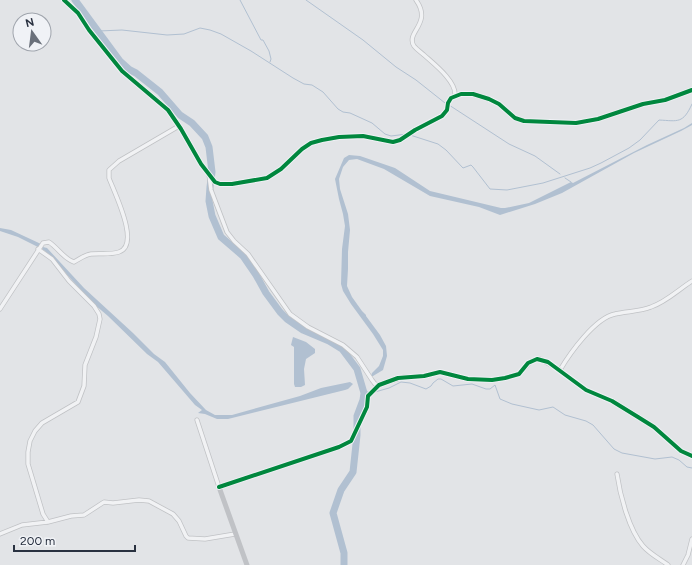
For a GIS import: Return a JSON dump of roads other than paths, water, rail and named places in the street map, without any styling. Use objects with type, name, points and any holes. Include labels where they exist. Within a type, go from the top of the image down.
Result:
[{"type":"street","points":[[64,0],[78,13],[88,30],[122,71],[168,110],[209,174],[215,182],[220,184],[232,184],[267,178],[281,169],[305,146],[327,138],[363,136],[393,142],[400,140],[415,130],[442,116],[447,110],[449,100],[456,95],[466,94],[484,97],[499,104],[515,118],[524,121],[576,123],[598,119],[643,104],[665,100],[692,90]]},
{"type":"street","points":[[416,0],[421,8],[422,16],[412,39],[414,45],[454,85],[456,95]]},
{"type":"street","points":[[0,309],[43,243],[50,242],[74,262],[86,255],[115,253],[126,248],[128,239],[127,229],[109,178],[109,170],[119,161],[179,126]]},
{"type":"street","points":[[209,174],[211,190],[227,232],[248,254],[290,314],[308,327],[343,346],[357,357],[375,384],[379,385]]},
{"type":"street","points":[[38,249],[52,259],[69,281],[94,306],[98,311],[100,319],[96,337],[85,365],[84,386],[78,402],[42,423],[35,431],[30,441],[28,464],[43,514],[48,522]]},
{"type":"street","points":[[560,370],[589,332],[606,317],[615,313],[650,308],[662,302],[692,281]]},
{"type":"street","points":[[219,487],[339,447],[350,441],[367,406],[368,396],[379,385],[398,378],[424,376],[440,372],[468,379],[492,380],[505,378],[519,374],[528,363],[537,359],[548,362],[586,390],[612,401],[647,423],[681,451],[692,456]]},
{"type":"street","points":[[196,420],[247,565]]},
{"type":"street","points":[[617,474],[622,499],[633,529],[643,546],[668,565]]},
{"type":"street","points":[[0,534],[22,525],[84,515],[104,502],[113,503],[149,500],[173,514],[179,521],[188,538],[205,539],[235,534]]},
{"type":"street","points":[[683,565],[688,555],[692,539]]},
{"type":"water","points":[[692,123],[692,125],[681,131],[634,153],[562,193],[535,204],[500,215],[479,207],[430,196],[384,169],[357,159],[349,160],[343,167],[339,179],[340,189],[348,214],[350,230],[347,286],[352,297],[380,335],[386,346],[387,356],[383,370],[371,376],[379,366],[383,356],[383,350],[351,304],[343,291],[341,284],[342,249],[345,226],[335,179],[344,158],[349,155],[360,156],[395,168],[430,191],[505,208],[529,203],[571,182],[573,183]]},
{"type":"water","points":[[0,228],[11,230],[41,244],[38,247],[18,237],[0,231]]},
{"type":"water","points":[[43,247],[47,248],[84,288],[154,354],[165,362],[206,410],[215,415],[232,415],[300,396],[321,388],[350,382],[353,384],[345,390],[228,419],[217,419],[198,413],[202,410],[195,405],[158,362],[147,354],[95,305],[50,255],[42,249]]},
{"type":"water","points":[[293,337],[306,342],[315,349],[315,353],[306,359],[304,369],[305,385],[301,387],[295,387],[294,384],[294,347],[291,345]]},
{"type":"waterway","points":[[75,0],[120,61],[160,92],[180,115],[192,123],[205,137],[209,147],[212,172],[209,201],[212,216],[221,237],[243,256],[266,293],[287,319],[303,330],[329,341],[342,349],[357,369],[364,393],[357,416],[357,435],[353,472],[341,490],[333,513],[344,553],[344,565]]},
{"type":"waterway","points":[[240,0],[261,40],[263,40],[269,51],[271,59],[270,62]]},
{"type":"waterway","points":[[306,0],[363,40],[396,67],[416,80],[445,103]]},
{"type":"waterway","points":[[99,31],[122,30],[167,35],[184,34],[200,28],[210,30],[221,34],[251,51],[304,84],[312,85],[323,92],[338,109],[343,112],[350,113],[372,123],[385,134],[391,136],[407,134]]},
{"type":"waterway","points":[[410,135],[438,144],[446,150],[463,168],[471,165],[490,189],[507,190],[543,183],[601,163],[629,148],[640,140],[659,120],[675,121],[683,118],[692,104]]},
{"type":"waterway","points":[[449,105],[509,144],[535,156],[560,174]]},
{"type":"waterway","points":[[565,178],[571,182]]},
{"type":"waterway","points":[[375,392],[389,388],[401,382],[410,383],[426,389],[438,379],[441,379],[453,386],[472,384],[490,389],[495,385],[500,399],[512,404],[539,410],[553,407],[565,415],[586,421],[593,425],[614,449],[622,453],[655,459],[672,457],[679,460],[687,467],[692,468]]},
{"type":"waterway","points":[[362,387],[366,392],[370,392]]}]
